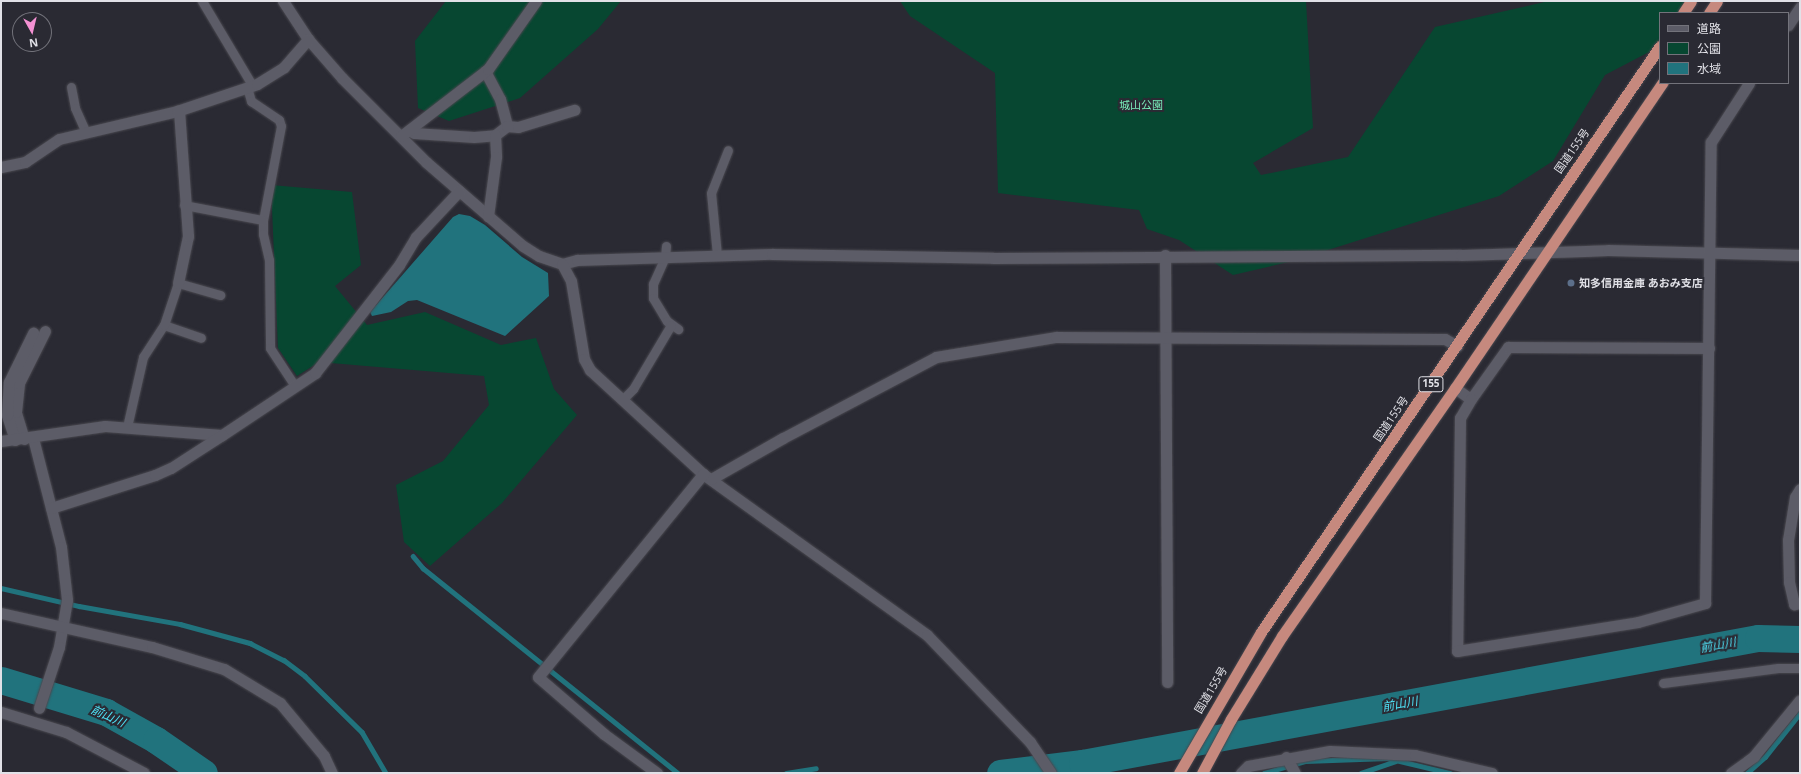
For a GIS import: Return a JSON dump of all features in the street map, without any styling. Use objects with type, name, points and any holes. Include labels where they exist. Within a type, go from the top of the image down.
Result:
[{"type":"highway","points":[[1684,12],[1691,1]]},
{"type":"highway","points":[[1710,12],[1717,1]]},
{"type":"highway","name":"国道155号","points":[[1181,768],[1206,723],[1261,632],[1457,346],[1518,252],[1659,47]]},
{"type":"highway","name":"155","points":[[1202,773],[1208,759],[1231,719],[1282,636],[1455,388],[1661,84]]},
{"type":"street","points":[[283,1],[308,39],[342,78],[405,133],[459,191],[523,246],[539,256],[562,264],[577,260],[666,251],[717,255],[993,258],[1548,251],[1711,252],[1800,255]]},
{"type":"street","points":[[405,133],[485,71],[536,1]]},
{"type":"street","points":[[1789,24],[1800,7]]},
{"type":"street","points":[[1,167],[24,162],[59,139],[179,110],[250,86],[272,76],[284,67],[308,39]]},
{"type":"street","points":[[485,71],[500,99],[507,126]]},
{"type":"street","points":[[1708,348],[1508,347],[1471,399],[1460,418],[1457,651],[1638,622],[1705,603],[1708,348],[1711,252],[1711,138],[1747,84]]},
{"type":"street","points":[[178,283],[188,236],[184,204],[179,110]]},
{"type":"street","points":[[405,133],[474,137],[496,135],[507,126],[518,127],[574,110]]},
{"type":"street","points":[[488,216],[496,157],[496,135]]},
{"type":"street","points":[[51,508],[155,475],[171,468],[315,373],[399,265],[416,237],[459,191]]},
{"type":"street","points":[[1165,255],[1167,682]]},
{"type":"street","points":[[562,264],[571,281],[584,359],[590,370],[707,477],[927,635],[1036,751],[1051,773]]},
{"type":"street","points":[[39,708],[63,628],[67,600],[61,548],[51,508],[24,439],[16,412],[19,383],[45,331]]},
{"type":"street","points":[[24,439],[7,415],[8,382],[33,333]]},
{"type":"street","points":[[657,773],[604,734],[538,677],[707,477],[722,471],[930,359],[1056,337],[1445,339],[1457,346]]},
{"type":"street","points":[[1455,388],[1471,399]]},
{"type":"street","points":[[1,441],[24,439],[74,428],[127,427],[222,435]]},
{"type":"street","points":[[1800,489],[1795,497],[1788,540],[1789,582],[1794,604],[1800,603]]},
{"type":"street","points":[[1,613],[190,657],[224,669],[280,703],[324,756],[332,773]]},
{"type":"street","points":[[1731,773],[1754,756],[1800,700]]},
{"type":"street","points":[[1,712],[66,732],[142,772]]},
{"type":"street","points":[[1241,773],[1248,766],[1286,757],[1330,751],[1386,752],[1415,755],[1492,773]]},
{"type":"street","points":[[1286,757],[1295,773]]},
{"type":"lane","points":[[202,1],[250,86],[252,101],[279,120],[281,126],[263,220],[263,234],[269,260],[270,348],[295,386]]},
{"type":"lane","points":[[71,87],[74,108],[86,133]]},
{"type":"lane","points":[[717,255],[711,193],[728,150]]},
{"type":"lane","points":[[184,204],[263,220]]},
{"type":"lane","points":[[622,400],[633,389],[674,327],[653,298],[656,274],[666,251]]},
{"type":"lane","points":[[127,427],[143,357],[164,326],[178,283],[220,295]]},
{"type":"lane","points":[[164,326],[201,338]]},
{"type":"lane","points":[[1663,683],[1778,668],[1800,668]]},
{"type":"green space","points":[[446,1],[621,1],[598,29],[520,98],[449,121],[418,108],[415,41]]},
{"type":"green space","name":"城山公園","points":[[900,1],[1306,1],[1313,128],[1253,163],[1261,175],[1348,157],[1435,27],[1549,1],[1696,1],[1685,12],[1659,12],[1659,40],[1649,52],[1605,75],[1553,161],[1499,196],[1293,261],[1233,275],[1179,240],[1147,229],[1139,210],[998,193],[995,73],[910,16]]},
{"type":"green space","points":[[271,185],[352,192],[361,265],[335,286],[367,325],[425,312],[501,345],[536,338],[554,389],[577,415],[502,503],[430,566],[404,542],[396,485],[443,461],[489,405],[484,376],[319,362],[297,376],[278,348]]},
{"type":"water","points":[[459,214],[470,216],[485,225],[522,257],[548,273],[549,296],[505,336],[417,300],[408,301],[391,312],[372,316],[370,312],[453,217]]},
{"type":"waterway","points":[[413,556],[423,568],[678,773]]},
{"type":"waterway","points":[[1,588],[79,606],[180,624],[250,643],[284,660],[305,676],[362,732],[386,773]]},
{"type":"waterway","name":"前山川","points":[[1000,773],[1082,763],[1758,638],[1800,639]]},
{"type":"waterway","name":"前山川","points":[[1,680],[106,712],[156,740],[204,773]]},
{"type":"waterway","points":[[1747,773],[1765,757],[1800,713]]},
{"type":"waterway","points":[[1264,773],[1305,761],[1387,758],[1450,773]]},
{"type":"waterway","points":[[1361,773],[1395,761]]},
{"type":"waterway","points":[[786,773],[816,768]]},
{"type":"place","name":"知多信用金庫 あおみ支店","points":[[1571,283]]}]
